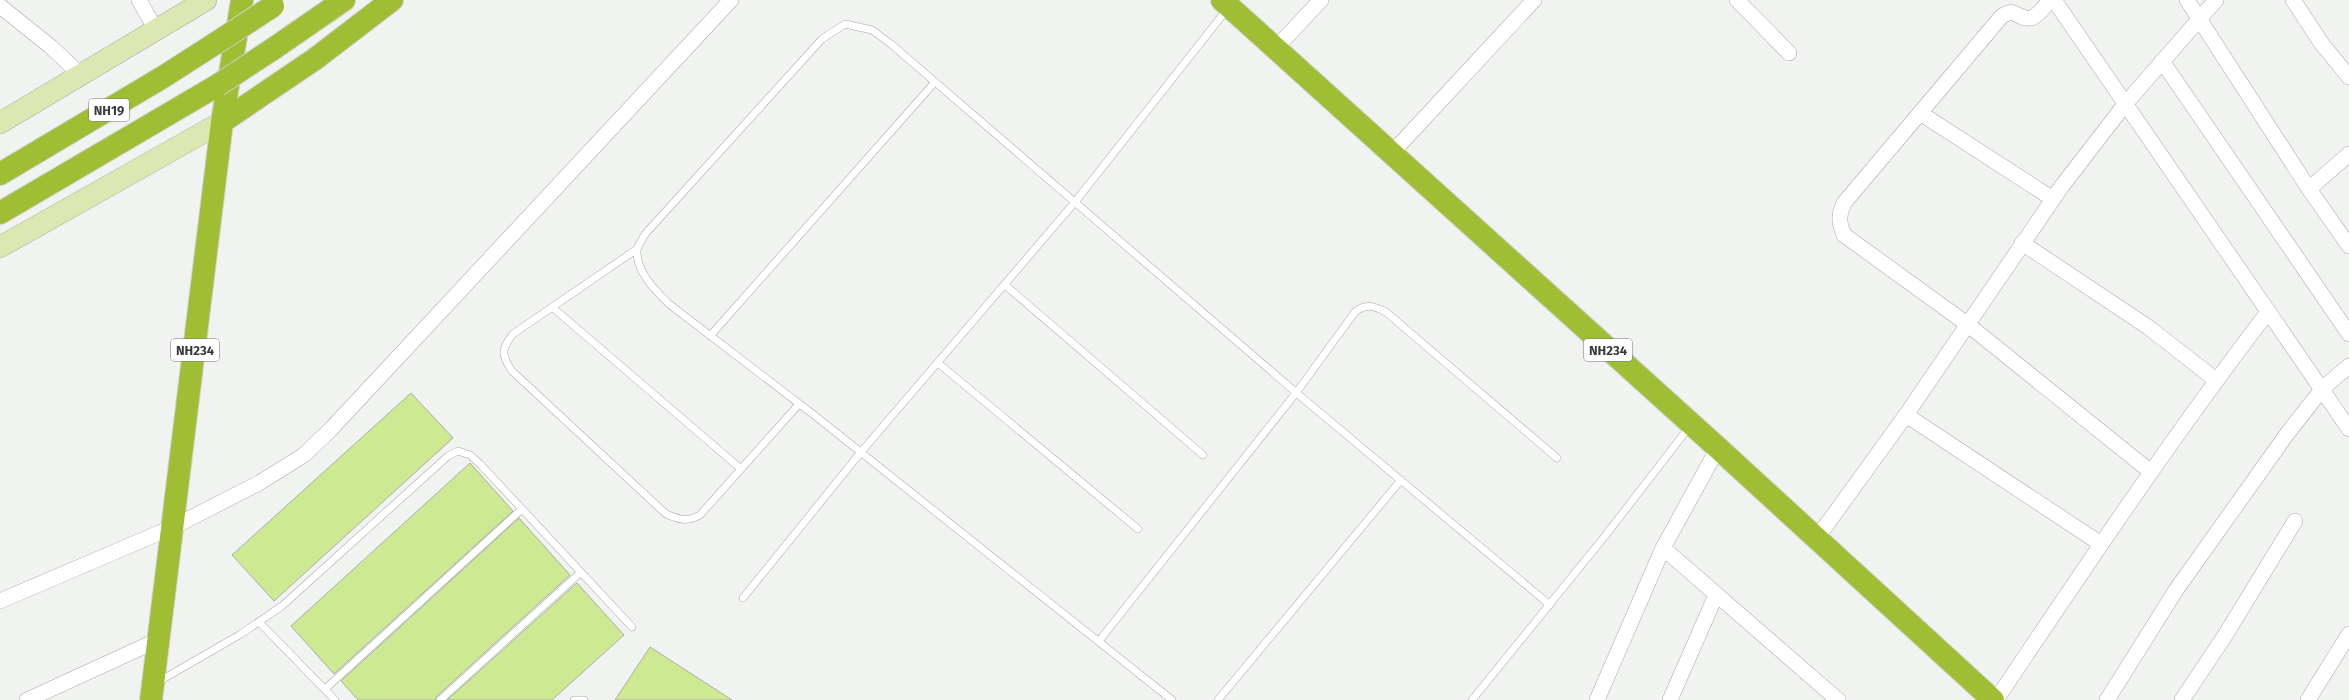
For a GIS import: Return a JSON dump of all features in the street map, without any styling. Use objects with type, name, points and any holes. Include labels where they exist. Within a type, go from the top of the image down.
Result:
[{"type":"highway","name":"NH234","points":[[152,693],[222,122],[242,0]]},
{"type":"highway","name":"NH19","points":[[0,213],[218,85],[344,0]]},
{"type":"highway","points":[[222,122],[315,58],[392,0]]},
{"type":"highway","name":"NH19","points":[[0,174],[163,78],[277,3]]},
{"type":"highway","name":"NH234","points":[[1225,3],[1718,448],[1994,700]]},
{"type":"main road","points":[[0,122],[206,0]]},
{"type":"main road","points":[[0,247],[222,122]]},
{"type":"street","points":[[139,0],[156,30]]},
{"type":"street","points":[[0,601],[173,527],[286,468],[304,455],[332,428],[731,0]]},
{"type":"street","points":[[1275,49],[1321,0]]},
{"type":"street","points":[[1391,154],[1534,0]]},
{"type":"street","points":[[1737,0],[1789,52]]},
{"type":"street","points":[[2050,0],[2037,14],[2031,18],[2022,17],[2014,12],[2007,12],[2001,17],[1844,203],[1839,214],[1839,224],[1844,235],[1967,324],[2151,472]]},
{"type":"street","points":[[2054,0],[2126,102],[2268,312],[2323,388],[2349,429]]},
{"type":"street","points":[[2187,0],[2309,189],[2349,246]]},
{"type":"street","points":[[1817,538],[1906,415],[2053,198],[2126,102],[2216,0]]},
{"type":"street","points":[[2293,0],[2322,44],[2349,77]]},
{"type":"street","points":[[0,6],[51,47],[81,75]]},
{"type":"street","points":[[2162,61],[2349,334]]},
{"type":"street","points":[[1920,113],[2053,198]]},
{"type":"street","points":[[2309,189],[2349,154]]},
{"type":"street","points":[[2022,243],[2148,327],[2216,380]]},
{"type":"street","points":[[1994,700],[2151,472],[2216,380],[2268,312]]},
{"type":"street","points":[[2107,700],[2176,590],[2287,434],[2323,388],[2349,366]]},
{"type":"street","points":[[1906,415],[2101,544]]},
{"type":"street","points":[[1597,700],[1663,548],[1718,448]]},
{"type":"street","points":[[2182,700],[2226,634],[2295,521]]},
{"type":"street","points":[[1663,548],[1838,700]]},
{"type":"street","points":[[1670,700],[1716,595]]},
{"type":"street","points":[[2308,700],[2349,634]]},
{"type":"street","points":[[27,700],[158,640]]},
{"type":"lane","points":[[743,598],[862,452],[1075,202],[1225,3]]},
{"type":"lane","points":[[799,404],[700,515],[690,520],[680,520],[666,514],[512,371],[504,359],[504,346],[513,334],[637,249],[646,233],[822,38],[845,24],[872,30],[935,82],[1296,393],[1550,605]]},
{"type":"lane","points":[[710,336],[935,82]]},
{"type":"lane","points":[[637,249],[640,268],[652,286],[669,304],[862,452],[1172,700]]},
{"type":"lane","points":[[1005,284],[1204,455]]},
{"type":"lane","points":[[1099,641],[1296,393],[1355,312],[1363,306],[1374,306],[1386,312],[1557,458]]},
{"type":"lane","points":[[552,307],[741,469]]},
{"type":"lane","points":[[938,363],[1138,529]]},
{"type":"lane","points":[[1472,700],[1550,605],[1691,425]]},
{"type":"lane","points":[[152,693],[260,623],[282,606],[448,456],[458,451],[470,455],[632,627]]},
{"type":"lane","points":[[1218,700],[1401,480]]},
{"type":"lane","points":[[325,689],[522,509]]},
{"type":"lane","points":[[440,700],[581,572]]},
{"type":"lane","points":[[260,623],[335,700]]},
{"type":"lane","points":[[574,700],[584,700]]},
{"type":"building","points":[[411,393],[453,438],[274,601],[232,555]]},
{"type":"building","points":[[470,463],[513,511],[334,674],[291,626]]},
{"type":"building","points":[[519,518],[570,575],[437,696],[435,700],[358,700],[341,681]]},
{"type":"building","points":[[577,583],[624,635],[552,700],[447,700]]},
{"type":"building","points":[[650,647],[732,700],[615,700]]}]
